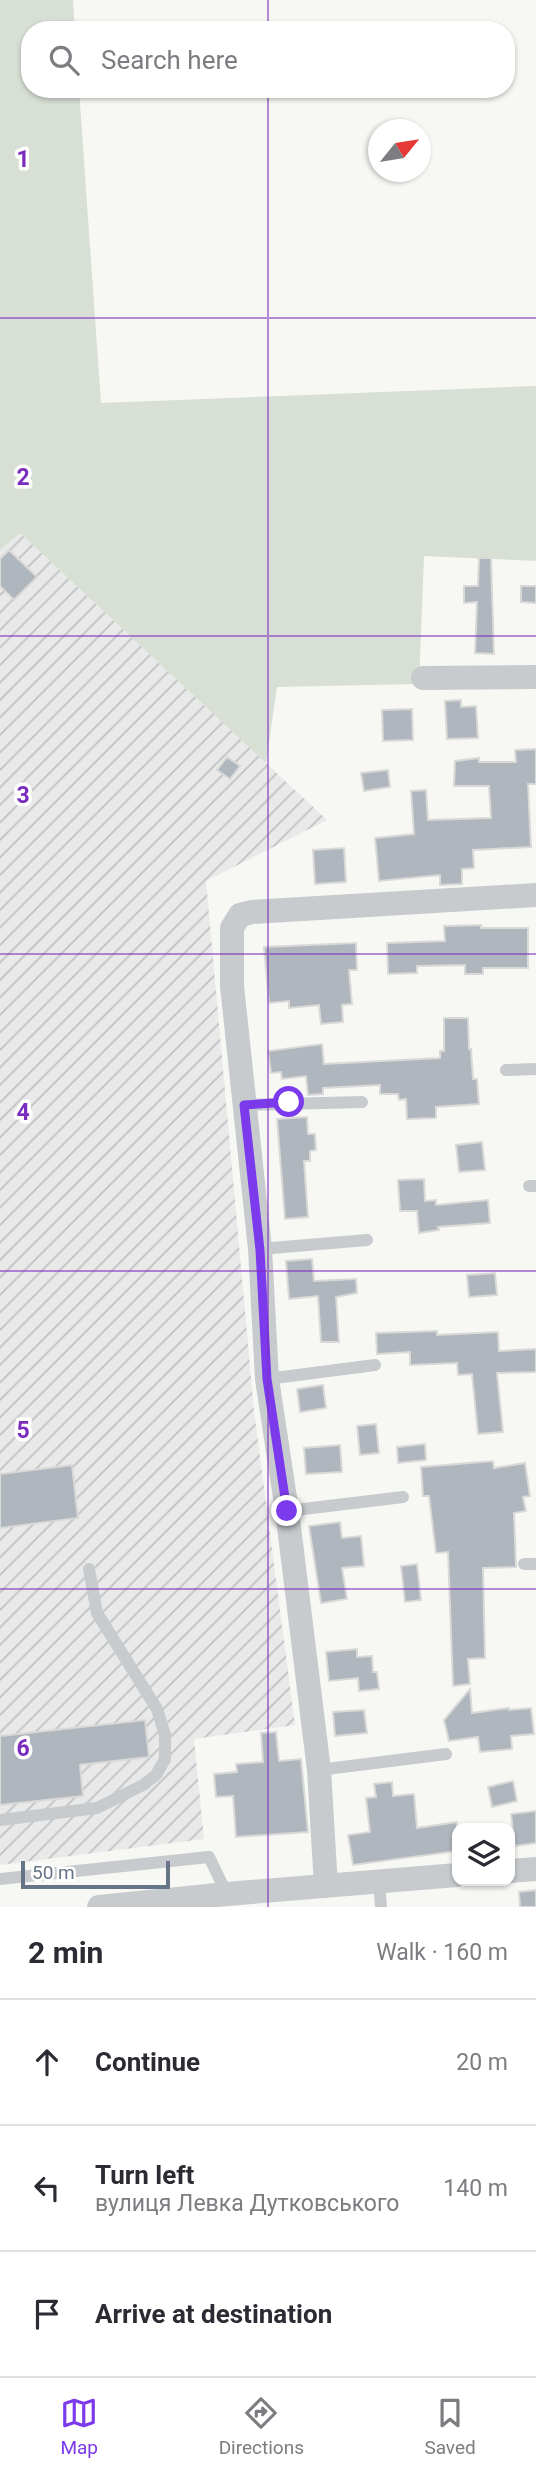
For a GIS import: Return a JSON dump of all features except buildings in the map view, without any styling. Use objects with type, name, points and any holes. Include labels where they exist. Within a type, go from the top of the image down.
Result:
[{"type":"street","points":[[423,678],[536,677]]},
{"type":"street","points":[[326,1886],[319,1770],[287,1511],[267,1379],[260,1250],[233,986],[232,928],[240,915],[266,911],[536,895]]},
{"type":"street","points":[[515,1871],[536,1869]]},
{"type":"street","points":[[99,1907],[241,1897],[326,1886],[452,1875]]},
{"type":"lane","points":[[506,1070],[536,1069]]},
{"type":"lane","points":[[244,1105],[362,1102]]},
{"type":"lane","points":[[260,1250],[367,1240]]},
{"type":"lane","points":[[267,1379],[374,1365]]},
{"type":"lane","points":[[287,1511],[403,1497]]},
{"type":"lane","points":[[0,1820],[97,1808],[143,1785],[156,1775],[164,1759],[164,1735],[158,1709],[97,1614],[89,1569]]},
{"type":"lane","points":[[319,1770],[446,1754]]},
{"type":"lane","points":[[0,1879],[209,1857],[241,1897]]},
{"type":"lane","points":[[379,1882],[382,1907]]},
{"type":"shaded area","points":[[0,0],[73,0],[74,21],[21,21],[21,98],[80,98],[101,403],[536,386],[536,561],[424,556],[419,684],[277,687],[266,763],[20,533],[0,550]]},
{"type":"shaded area","points":[[19,532],[327,820],[206,881],[254,1411],[295,1725],[194,1739],[204,1839],[0,1865],[0,550]]},
{"type":"route","points":[[287,1511],[267,1379],[260,1250],[244,1105],[289,1102]]}]
